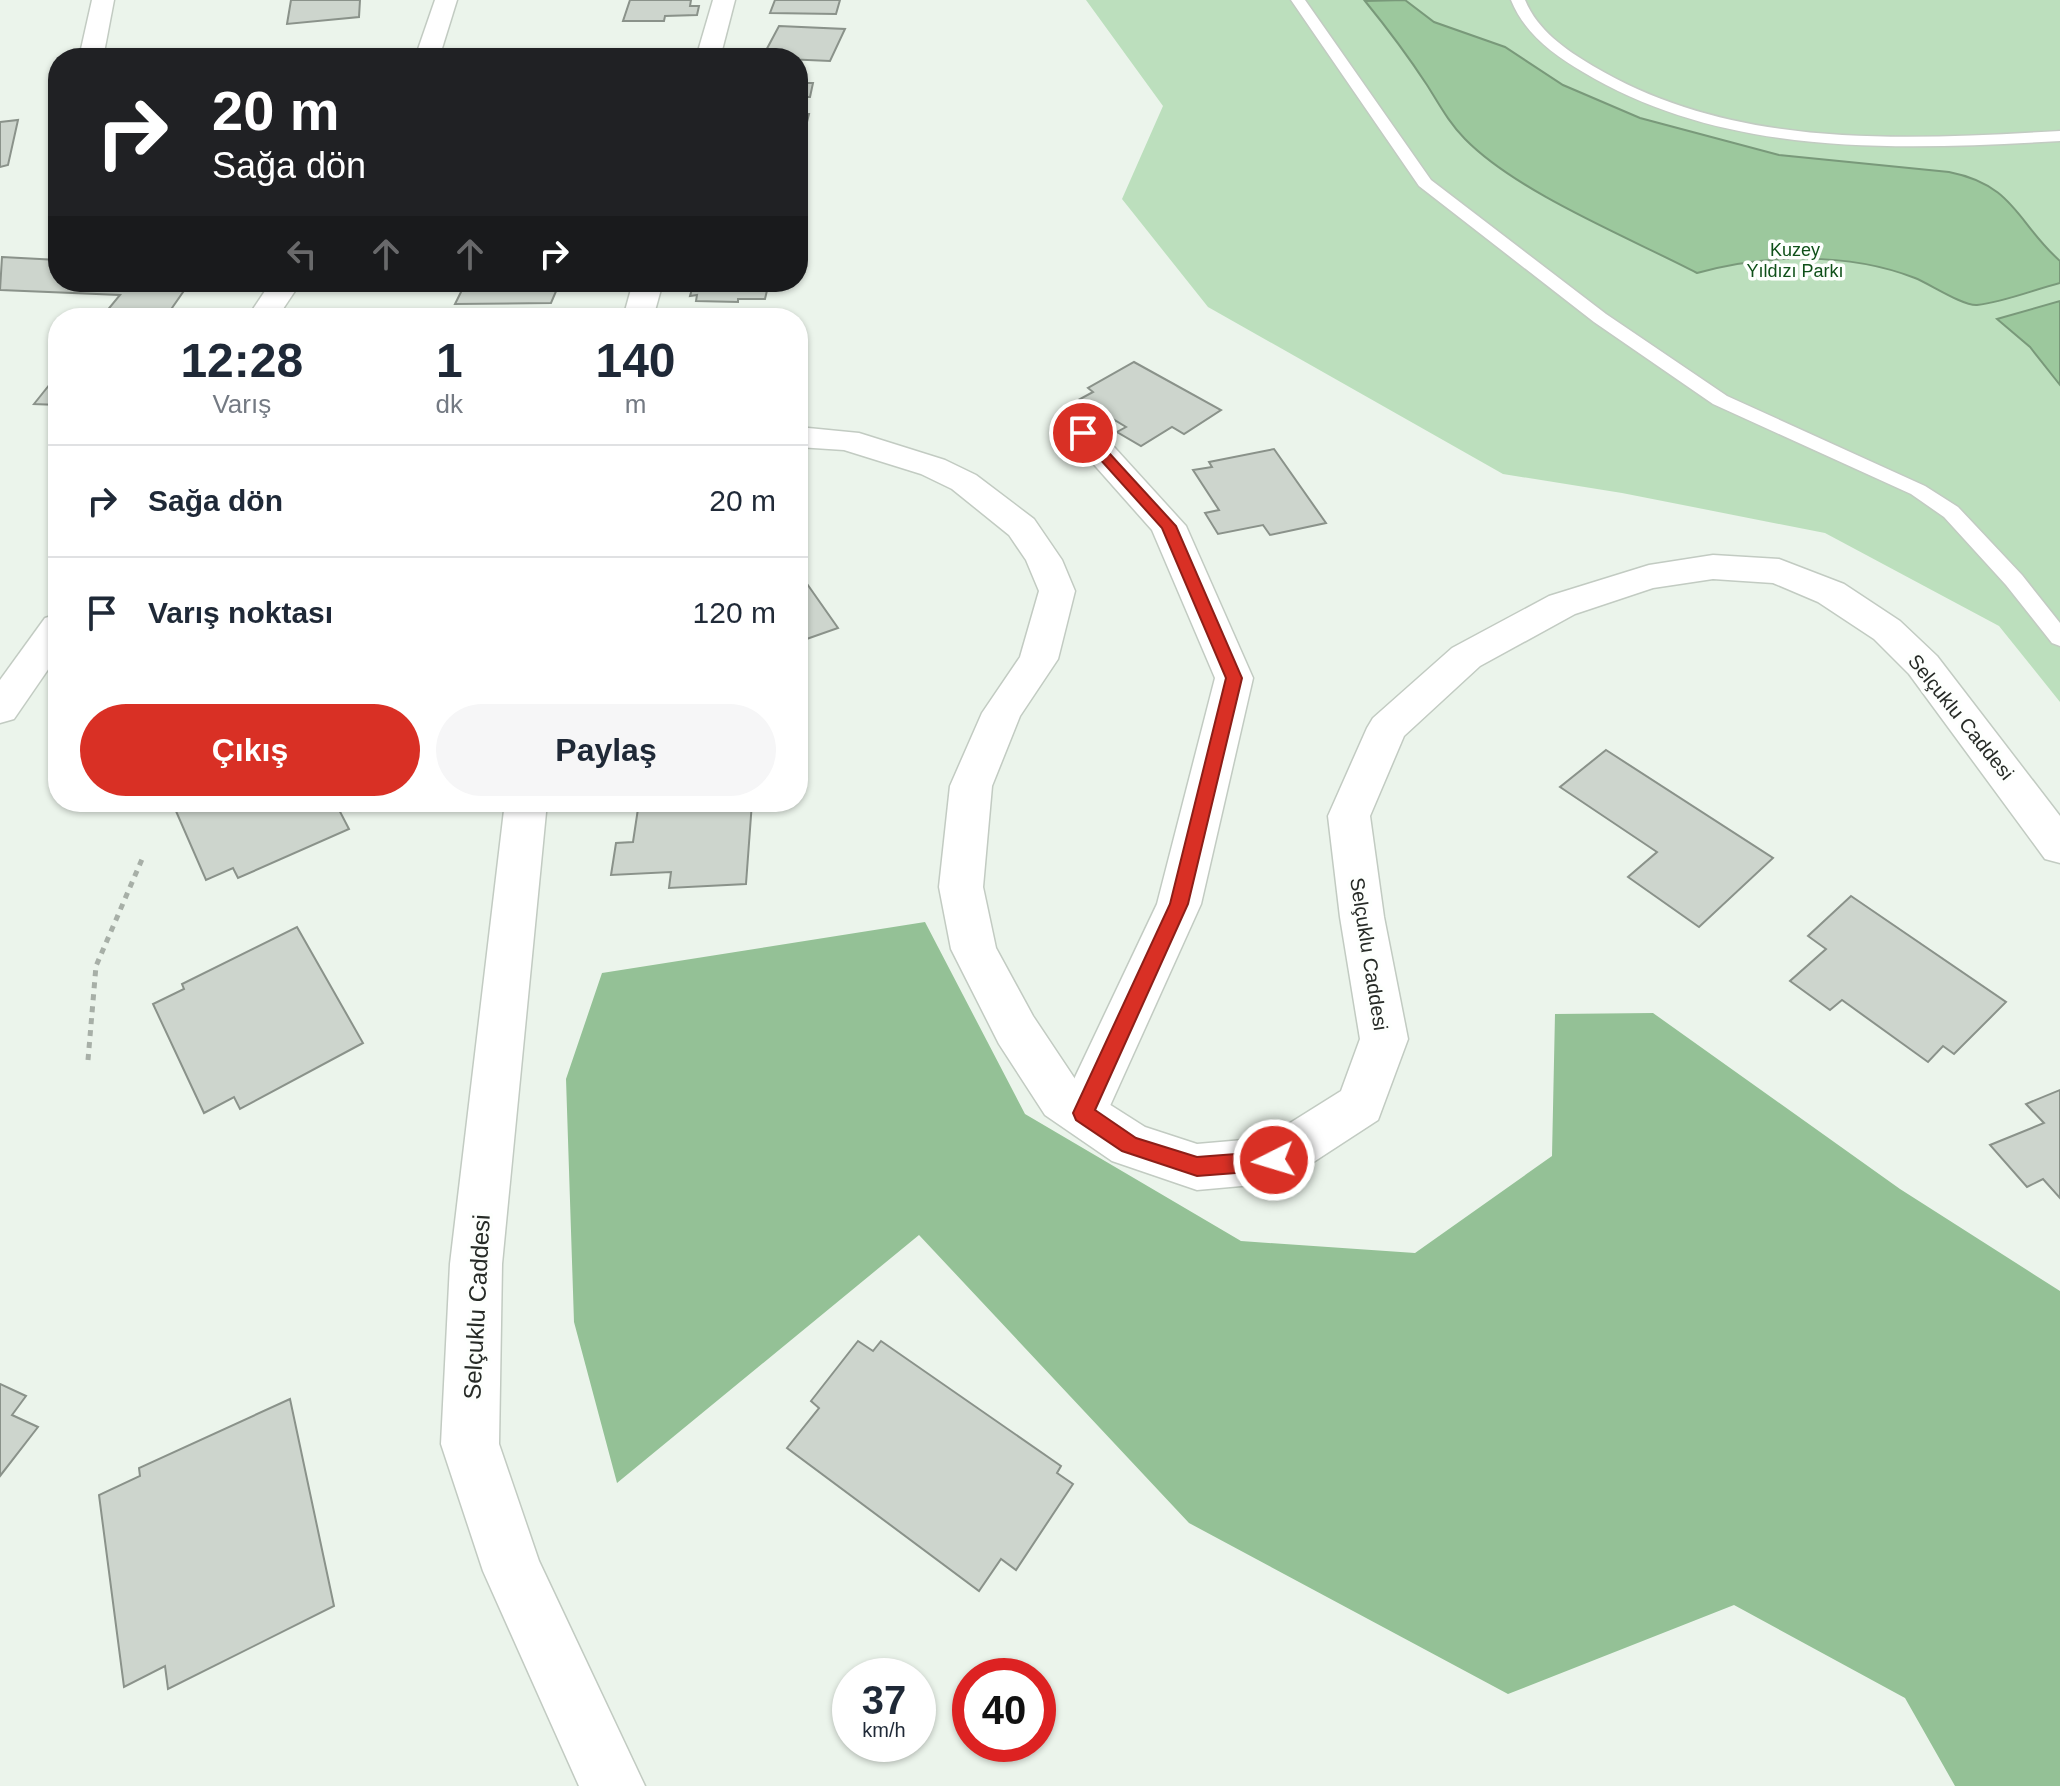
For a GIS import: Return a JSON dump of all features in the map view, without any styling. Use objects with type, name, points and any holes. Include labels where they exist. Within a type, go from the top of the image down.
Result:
[{"type":"street","points":[[93,48],[103,0]]},
{"type":"street","points":[[430,48],[446,0]]},
{"type":"street","points":[[711,48],[724,0]]},
{"type":"street","points":[[1083,433],[1168,526],[1234,678],[1179,904],[1083,1113]]},
{"type":"street","name":"Selçuklu Caddesi","points":[[808,438],[847,440],[933,467],[964,482],[1022,527],[1044,560],[1057,591],[1039,659],[1002,713],[971,786],[961,887],[974,949],[1016,1030],[1062,1100],[1130,1145],[1197,1167],[1274,1160],[1361,1105],[1384,1039],[1362,917],[1349,816],[1387,728],[1466,657],[1562,605],[1649,577],[1713,567],[1779,571],[1831,593],[1887,630],[1923,665],[2060,847]]},
{"type":"street","points":[[0,709],[48,641]]},
{"type":"street","name":"Selçuklu Caddesi","points":[[525,812],[476,1264],[470,1444],[513,1571],[612,1786]]},
{"type":"lane","points":[[1298,0],[1425,183],[1600,318],[1720,400],[1918,490],[1951,512],[2014,580],[2060,638]]},
{"type":"lane","points":[[1518,0],[1522,12],[1545,40],[1594,76],[1640,98],[1720,123],[1800,137],[1882,144],[2060,136]]},
{"type":"lane","points":[[2018,139],[2060,156]]},
{"type":"path","points":[[88,1060],[96,966],[143,857]]},
{"type":"green space","name":"Kuzey Yıldızı Parkı","points":[[1086,0],[2060,0],[2060,702],[1999,626],[1825,533],[1622,493],[1503,474],[1208,307],[1122,199],[1163,106]]},
{"type":"shaded area","points":[[1405,0],[1434,22],[1505,47],[1563,85],[1640,118],[1779,155],[1949,172],[1971,178],[2002,196],[2060,261],[2060,283],[1977,305],[1964,302],[1915,278],[1835,260],[1778,259],[1697,273],[1544,196],[1487,159],[1465,139],[1365,1]]},
{"type":"shaded area","points":[[2060,301],[2060,385],[2030,347],[1997,319]]},
{"type":"shaded area","points":[[925,922],[1025,1114],[1241,1241],[1415,1253],[1552,1156],[1555,1014],[1653,1013],[1900,1189],[2060,1291],[2060,1786],[1955,1786],[1905,1698],[1734,1605],[1508,1694],[1189,1523],[919,1235],[617,1483],[574,1322],[566,1079],[602,973]]},
{"type":"building","points":[[291,0],[360,0],[359,17],[287,24]]},
{"type":"building","points":[[630,0],[691,0],[690,6],[699,6],[697,15],[665,16],[664,21],[623,21]]},
{"type":"building","points":[[775,0],[840,0],[836,14],[770,13]]},
{"type":"building","points":[[779,26],[845,29],[830,61],[808,60],[808,48],[767,48]]},
{"type":"building","points":[[808,83],[813,83],[810,97]]},
{"type":"building","points":[[18,120],[8,165],[0,167],[0,122]]},
{"type":"building","points":[[2,257],[48,259],[48,292],[0,290]]},
{"type":"building","points":[[48,292],[183,292],[172,308],[109,308],[120,295]]},
{"type":"building","points":[[461,292],[556,292],[551,303],[455,304]]},
{"type":"building","points":[[691,292],[767,292],[765,299],[738,299],[738,302],[696,301],[697,295],[690,296]]},
{"type":"building","points":[[1134,362],[1221,410],[1184,434],[1172,427],[1141,446],[1117,432],[1126,427],[1080,399],[1093,392],[1088,388]]},
{"type":"building","points":[[48,386],[48,405],[34,404]]},
{"type":"building","points":[[1274,449],[1326,523],[1270,535],[1263,525],[1218,534],[1205,513],[1219,510],[1193,470],[1212,467],[1209,462]]},
{"type":"building","points":[[808,585],[838,628],[808,638]]},
{"type":"building","points":[[1606,750],[1773,858],[1699,927],[1628,877],[1657,852],[1560,787]]},
{"type":"building","points":[[176,812],[340,812],[349,829],[238,878],[233,868],[206,880]]},
{"type":"building","points":[[638,812],[751,812],[746,884],[669,888],[671,872],[611,875],[616,843],[633,842]]},
{"type":"building","points":[[1851,896],[2006,1002],[1954,1054],[1943,1046],[1928,1062],[1842,1000],[1830,1010],[1790,981],[1826,949],[1808,936]]},
{"type":"building","points":[[297,927],[363,1043],[240,1109],[234,1097],[204,1113],[153,1004],[184,989],[182,984]]},
{"type":"building","points":[[2060,1090],[2060,1198],[2043,1179],[2027,1187],[1990,1145],[2044,1123],[2026,1104]]},
{"type":"building","points":[[858,1341],[873,1351],[881,1341],[1061,1466],[1057,1473],[1073,1484],[1016,1570],[1001,1559],[979,1591],[787,1448],[819,1408],[811,1401]]},
{"type":"building","points":[[0,1384],[26,1396],[12,1415],[38,1427],[0,1476]]},
{"type":"building","points":[[290,1399],[334,1606],[168,1689],[165,1666],[124,1687],[99,1495],[140,1476],[139,1468]]},
{"type":"route","points":[[1083,433],[1168,526],[1234,678],[1179,904],[1083,1113],[1130,1145],[1197,1167],[1274,1160]]}]
